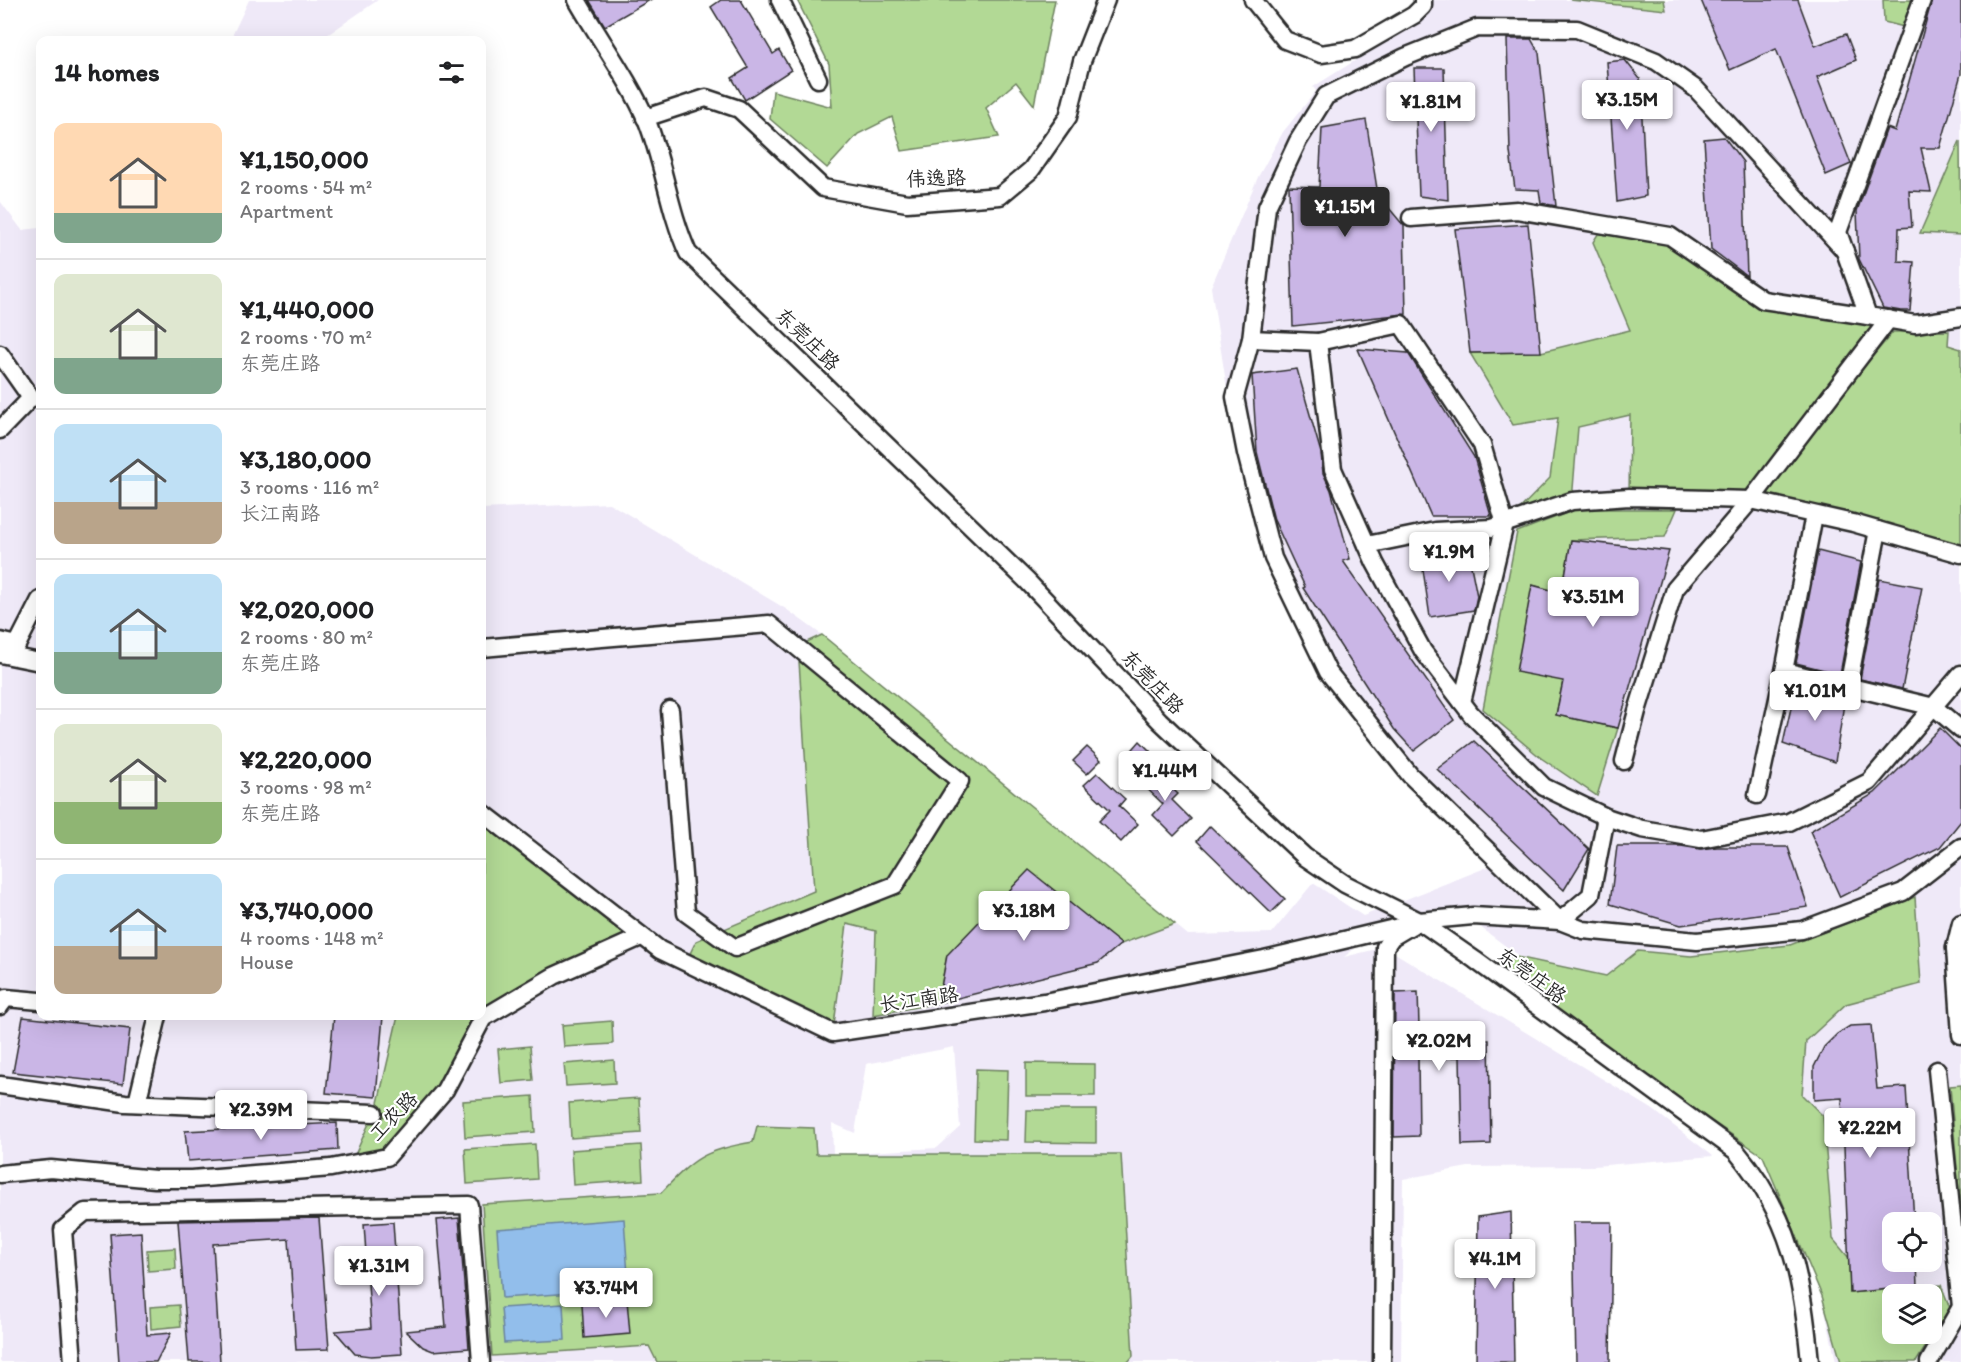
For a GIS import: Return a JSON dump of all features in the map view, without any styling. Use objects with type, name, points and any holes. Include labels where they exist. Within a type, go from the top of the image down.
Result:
[{"type":"street","name":"东莞庄路","points":[[577,0],[645,118],[666,175],[677,228],[688,253],[961,515],[1160,721],[1305,857],[1345,884],[1419,921],[1634,1074],[1736,1151],[1755,1174],[1790,1245],[1799,1272],[1810,1362]]},
{"type":"street","points":[[780,0],[818,79]]},
{"type":"street","name":"伟逸路","points":[[645,118],[706,98],[739,109],[823,188],[907,202],[1000,196],[1031,170],[1068,117],[1082,61],[1106,0]]},
{"type":"street","points":[[1253,0],[1285,40],[1321,54],[1356,49],[1414,15],[1423,6],[1423,0]]},
{"type":"street","points":[[1868,316],[1838,232],[1922,0]]},
{"type":"street","points":[[1845,251],[1696,89],[1656,61],[1577,29],[1477,28],[1406,57],[1326,96],[1298,141],[1267,207],[1251,339],[1235,398],[1246,453],[1273,558],[1328,672],[1410,775],[1560,921],[1583,930],[1697,941],[1802,930],[1903,892],[1961,846]]},
{"type":"street","points":[[1411,218],[1517,210],[1670,236],[1763,300],[1915,324],[1961,316]]},
{"type":"street","points":[[1624,761],[1675,588],[1751,500],[1889,319]]},
{"type":"street","points":[[1251,339],[1318,342],[1401,324],[1482,445],[1505,524],[1462,702]]},
{"type":"street","points":[[1318,342],[1333,469],[1367,545],[1423,651],[1462,702],[1544,787],[1606,817],[1642,829],[1701,839],[1789,822],[1869,782],[1961,674]]},
{"type":"street","points":[[0,354],[31,398],[0,430]]},
{"type":"street","points":[[1367,545],[1435,531],[1492,528],[1572,501],[1629,497],[1751,500],[1878,530],[1961,554]]},
{"type":"street","points":[[1757,795],[1814,515]]},
{"type":"street","points":[[1848,687],[1878,530]]},
{"type":"street","points":[[0,641],[17,645],[36,608]]},
{"type":"street","points":[[486,648],[770,624],[960,781],[896,885],[735,948],[686,913],[670,710]]},
{"type":"street","points":[[0,654],[36,661]]},
{"type":"street","points":[[1784,671],[1934,707],[1961,730]]},
{"type":"street","name":"长江南路","points":[[486,815],[660,950],[833,1033],[1044,1002],[1264,958],[1419,921],[1473,916],[1560,921]]},
{"type":"street","points":[[1560,921],[1591,895],[1606,817]]},
{"type":"street","points":[[1382,1362],[1385,947],[1392,937],[1419,921]]},
{"type":"street","points":[[1961,923],[1958,948],[1961,1035]]},
{"type":"street","name":"工农路","points":[[486,1016],[554,976],[641,937]]},
{"type":"street","points":[[0,1006],[6,998],[36,1001]]},
{"type":"street","points":[[137,1103],[157,1020]]},
{"type":"street","name":"工农路","points":[[0,1174],[51,1169],[155,1179],[192,1179],[331,1168],[387,1157],[445,1090],[482,1020]]},
{"type":"street","points":[[1929,1362],[1961,1307],[1937,1070]]},
{"type":"street","points":[[0,1085],[137,1103],[374,1113]]},
{"type":"street","points":[[73,1362],[63,1230],[85,1212],[469,1205],[481,1362]]},
{"type":"shaded area","points":[[249,0],[378,0],[326,36],[232,36]]},
{"type":"shaded area","points":[[1430,0],[1961,0],[1961,1362],[1836,1362],[1822,1296],[1763,1156],[1603,1019],[1456,909],[1400,912],[1344,957],[1385,947],[1652,1109],[1713,1156],[1594,1166],[1468,1167],[1403,1179],[1401,1362],[0,1362],[0,201],[22,230],[36,228],[36,1020],[486,1020],[486,509],[609,503],[786,609],[822,635],[1188,935],[1272,933],[1313,883],[1363,916],[1493,865],[1401,774],[1319,672],[1264,558],[1237,453],[1211,287],[1258,177],[1283,132],[1316,91],[1313,87],[1431,13]],"holes":[[[954,1047],[960,1127],[937,1148],[833,1154],[832,1123],[855,1133],[866,1064]]]},
{"type":"green space","points":[[797,0],[1055,0],[1034,105],[1016,82],[986,108],[999,137],[902,151],[892,117],[858,134],[827,168],[770,119],[773,91],[832,107],[829,64]]},
{"type":"green space","points":[[1570,0],[1664,0],[1666,10]]},
{"type":"green space","points":[[1883,0],[1912,0],[1904,27],[1884,22]]},
{"type":"green space","points":[[1960,141],[1961,235],[1920,233]]},
{"type":"green space","points":[[1605,223],[1670,236],[1763,300],[1889,319],[1763,487],[1893,332],[1949,331],[1948,345],[1961,349],[1961,556],[1751,500],[1629,497],[1630,415],[1578,427],[1572,501],[1505,524],[1550,478],[1558,418],[1513,425],[1470,353],[1541,352],[1630,330],[1593,242]]},
{"type":"green space","points":[[1577,509],[1677,509],[1665,537],[1571,540],[1562,593],[1533,585],[1563,681],[1556,715],[1618,728],[1597,796],[1541,758],[1483,709],[1517,532]]},
{"type":"green space","points":[[822,635],[1175,924],[1121,944],[947,955],[938,1003],[873,1015],[876,931],[847,924],[833,1033],[686,962],[696,941],[814,891],[798,646]]},
{"type":"green space","points":[[486,815],[641,937],[486,1016]]},
{"type":"green space","points":[[1915,897],[1921,984],[1846,1004],[1806,1041],[1802,1095],[1823,1116],[1833,1239],[1849,1258],[1850,1293],[1882,1290],[1882,1344],[1927,1344],[1916,1362],[1841,1362],[1822,1296],[1763,1156],[1489,970],[1512,956],[1606,976],[1638,951],[1691,956],[1790,945]]},
{"type":"green space","points":[[397,1020],[482,1020],[445,1090],[387,1157],[351,1164],[378,1103]]},
{"type":"green space","points":[[612,1021],[613,1044],[564,1047],[562,1025]]},
{"type":"green space","points":[[530,1046],[533,1080],[501,1083],[498,1049]]},
{"type":"green space","points":[[614,1060],[615,1083],[566,1086],[564,1064]]},
{"type":"green space","points":[[1026,1063],[1095,1064],[1095,1096],[1026,1096]]},
{"type":"green space","points":[[976,1069],[1008,1070],[1006,1140],[974,1139]]},
{"type":"green space","points":[[1961,1085],[1961,1214],[1950,1086]]},
{"type":"green space","points":[[533,1096],[535,1132],[465,1137],[463,1101]]},
{"type":"green space","points":[[639,1098],[641,1133],[571,1138],[569,1103]]},
{"type":"green space","points":[[1027,1110],[1096,1110],[1096,1143],[1026,1142]]},
{"type":"green space","points":[[757,1126],[814,1128],[816,1154],[1121,1154],[1133,1356],[1128,1362],[657,1362],[649,1346],[492,1356],[482,1204],[661,1193],[682,1171],[701,1157],[723,1148],[753,1142]]},
{"type":"green space","points":[[535,1144],[537,1179],[467,1184],[465,1149]]},
{"type":"green space","points":[[641,1145],[643,1180],[573,1185],[571,1150]]},
{"type":"green space","points":[[175,1248],[176,1269],[148,1271],[147,1250]]},
{"type":"green space","points":[[1942,1288],[1950,1308],[1942,1321]]},
{"type":"green space","points":[[179,1305],[181,1326],[151,1329],[150,1307]]},
{"type":"water","points":[[624,1219],[629,1289],[502,1298],[497,1229]]},
{"type":"water","points":[[563,1304],[565,1340],[504,1343],[501,1308]]},
{"type":"building","points":[[589,0],[650,0],[605,26]]},
{"type":"building","points":[[721,0],[741,0],[773,54],[779,50],[791,70],[745,100],[732,78],[748,68],[711,7]]},
{"type":"building","points":[[1701,0],[1798,0],[1815,46],[1846,34],[1856,60],[1817,77],[1851,164],[1826,175],[1776,49],[1730,70]]},
{"type":"building","points":[[1932,0],[1961,0],[1961,74],[1940,148],[1921,148],[1931,192],[1909,191],[1912,227],[1899,228],[1898,261],[1914,262],[1910,311],[1901,311],[1883,308],[1859,259],[1857,211],[1887,128],[1895,131]]},
{"type":"building","points":[[1507,39],[1531,39],[1539,53],[1556,206],[1541,203],[1539,190],[1515,189],[1510,152]]},
{"type":"building","points":[[1625,60],[1640,79],[1646,196],[1617,202],[1607,62]]},
{"type":"building","points":[[1414,68],[1444,68],[1448,200],[1419,196]]},
{"type":"building","points":[[1366,120],[1378,195],[1404,226],[1406,314],[1293,326],[1289,186],[1319,187],[1322,128]]},
{"type":"building","points":[[1724,137],[1743,162],[1747,276],[1711,249],[1704,139]]},
{"type":"building","points":[[1528,224],[1541,352],[1470,353],[1455,229]]},
{"type":"building","points":[[1358,349],[1408,353],[1474,457],[1491,516],[1431,516]]},
{"type":"building","points":[[1297,369],[1321,453],[1323,473],[1331,490],[1350,559],[1343,561],[1454,720],[1414,751],[1394,729],[1303,588],[1305,587],[1274,520],[1257,452],[1252,375]]},
{"type":"building","points":[[1571,540],[1669,551],[1618,728],[1556,715],[1563,681],[1516,672],[1532,585],[1562,593]]},
{"type":"building","points":[[1468,551],[1477,596],[1474,610],[1430,617],[1421,556]]},
{"type":"building","points":[[1818,551],[1861,562],[1840,674],[1796,663]]},
{"type":"building","points":[[1879,579],[1922,587],[1902,689],[1860,679]]},
{"type":"building","points":[[1796,685],[1845,697],[1835,762],[1783,744]]},
{"type":"building","points":[[1940,728],[1961,749],[1961,821],[1940,847],[1840,897],[1810,831],[1875,793]]},
{"type":"building","points":[[1140,741],[1154,755],[1140,769],[1127,756]]},
{"type":"building","points":[[1474,741],[1589,849],[1564,890],[1437,769]]},
{"type":"building","points":[[1087,747],[1101,760],[1087,774],[1073,761]]},
{"type":"building","points":[[1150,767],[1178,794],[1172,800],[1191,819],[1174,836],[1153,815],[1163,804],[1138,780]]},
{"type":"building","points":[[1097,773],[1125,799],[1119,806],[1138,824],[1121,842],[1099,821],[1110,810],[1084,785]]},
{"type":"building","points":[[1210,826],[1285,899],[1271,913],[1197,841]]},
{"type":"building","points":[[1617,846],[1681,846],[1700,849],[1788,847],[1808,907],[1681,925],[1610,904]]},
{"type":"building","points":[[1029,870],[1121,944],[1098,963],[938,1003],[947,955]]},
{"type":"building","points":[[1418,992],[1419,1027],[1453,1026],[1468,1040],[1489,1040],[1491,1144],[1462,1145],[1460,1057],[1418,1057],[1419,1136],[1394,1137],[1395,993]]},
{"type":"building","points":[[23,1017],[130,1029],[123,1084],[13,1072]]},
{"type":"building","points":[[334,1020],[383,1020],[376,1097],[326,1093]]},
{"type":"building","points":[[1871,1025],[1877,1089],[1906,1087],[1913,1212],[1882,1212],[1882,1272],[1917,1272],[1918,1284],[1882,1284],[1882,1290],[1850,1293],[1842,1098],[1814,1100],[1814,1067],[1824,1047],[1837,1034],[1850,1026]]},
{"type":"building","points":[[337,1123],[338,1150],[188,1161],[185,1131]]},
{"type":"building","points":[[1511,1212],[1514,1362],[1476,1362],[1478,1217]]},
{"type":"building","points":[[319,1218],[329,1349],[296,1350],[289,1239],[213,1244],[220,1362],[189,1362],[178,1221]]},
{"type":"building","points":[[459,1218],[469,1348],[433,1351],[423,1347],[406,1331],[446,1327],[437,1220]]},
{"type":"building","points":[[393,1222],[402,1354],[371,1356],[355,1354],[335,1331],[371,1328],[364,1224]]},
{"type":"building","points":[[1573,1222],[1612,1222],[1610,1362],[1576,1362]]},
{"type":"building","points":[[141,1232],[147,1335],[171,1333],[156,1362],[119,1362],[110,1234]]},
{"type":"building","points":[[627,1300],[630,1334],[584,1338],[582,1304]]}]
